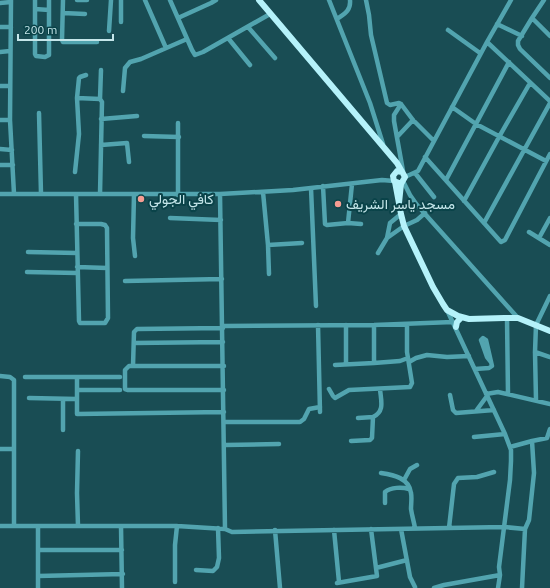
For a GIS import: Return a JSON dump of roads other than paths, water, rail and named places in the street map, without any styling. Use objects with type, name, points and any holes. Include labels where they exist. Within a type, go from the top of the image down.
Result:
[{"type":"main road","points":[[259,0],[392,157],[399,177],[399,204],[404,226],[447,310],[461,318],[473,320],[518,318],[550,331]]},
{"type":"main road","points":[[454,325],[461,318]]},
{"type":"street","points":[[35,0],[35,54],[45,57],[49,55],[49,0]]},
{"type":"street","points":[[63,0],[63,42],[97,42]]},
{"type":"street","points":[[77,0],[87,0]]},
{"type":"street","points":[[109,32],[111,0]]},
{"type":"street","points":[[121,0],[121,22]]},
{"type":"street","points":[[145,0],[166,48]]},
{"type":"street","points":[[170,0],[193,53],[197,55],[270,14]]},
{"type":"street","points":[[178,18],[216,0]]},
{"type":"street","points":[[328,0],[370,103],[383,146]]},
{"type":"street","points":[[336,19],[348,10],[350,0]]},
{"type":"street","points":[[366,0],[369,10],[371,35],[385,100],[389,105],[401,104]]},
{"type":"street","points":[[0,194],[220,194],[263,192],[352,184],[382,180],[415,173],[434,141],[480,53],[511,0]]},
{"type":"street","points":[[544,0],[518,43],[519,48],[550,78]]},
{"type":"street","points":[[0,3],[11,1],[10,120],[14,194]]},
{"type":"street","points":[[35,9],[49,10]]},
{"type":"street","points":[[62,13],[85,14]]},
{"type":"street","points":[[532,18],[550,36]]},
{"type":"street","points":[[497,24],[522,36]]},
{"type":"street","points":[[0,27],[11,27]]},
{"type":"street","points":[[248,27],[275,58]]},
{"type":"street","points":[[448,30],[480,53]]},
{"type":"street","points":[[228,38],[250,65]]},
{"type":"street","points":[[123,91],[125,68],[130,62],[141,59],[187,39]]},
{"type":"street","points":[[484,222],[550,102],[487,42]]},
{"type":"street","points":[[0,52],[10,51]]},
{"type":"street","points":[[446,180],[509,62]]},
{"type":"street","points":[[100,194],[102,102],[100,99],[101,70]]},
{"type":"street","points":[[75,172],[79,134],[77,98],[79,78],[80,76],[86,75]]},
{"type":"street","points":[[464,201],[530,83]]},
{"type":"street","points":[[0,86],[10,86]]},
{"type":"street","points":[[77,98],[100,99]]},
{"type":"street","points":[[401,104],[413,120],[434,141]]},
{"type":"street","points":[[401,104],[394,116],[397,137],[399,177],[412,198],[518,318]]},
{"type":"street","points":[[452,107],[476,124],[546,161]]},
{"type":"street","points":[[39,113],[41,194]]},
{"type":"street","points":[[101,119],[137,116]]},
{"type":"street","points":[[0,120],[10,120]]},
{"type":"street","points":[[397,137],[413,120]]},
{"type":"street","points":[[178,123],[178,194]]},
{"type":"street","points":[[144,136],[179,137]]},
{"type":"street","points":[[101,144],[127,143],[129,162]]},
{"type":"street","points":[[0,149],[12,150]]},
{"type":"street","points":[[425,157],[501,242],[505,240],[550,154]]},
{"type":"street","points":[[0,165],[13,165]]},
{"type":"street","points":[[415,173],[434,197]]},
{"type":"street","points":[[348,223],[352,184]]},
{"type":"street","points":[[323,186],[325,224],[361,224]]},
{"type":"street","points":[[311,188],[316,306]]},
{"type":"street","points":[[263,192],[269,274]]},
{"type":"street","points":[[76,194],[76,224],[77,273],[79,321],[80,323],[103,323],[107,321],[108,318],[107,226],[105,224],[76,224]]},
{"type":"street","points":[[134,194],[133,238],[135,256]]},
{"type":"street","points":[[220,194],[224,366],[225,529]]},
{"type":"street","points":[[387,238],[404,226],[417,220],[425,213]]},
{"type":"street","points":[[378,253],[387,238],[390,223],[401,214]]},
{"type":"street","points":[[170,218],[221,220]]},
{"type":"street","points":[[539,238],[550,218]]},
{"type":"street","points":[[529,232],[550,245]]},
{"type":"street","points":[[268,245],[302,243]]},
{"type":"street","points":[[28,252],[77,253]]},
{"type":"street","points":[[77,268],[107,268]]},
{"type":"street","points":[[27,272],[77,273]]},
{"type":"street","points":[[125,281],[222,279]]},
{"type":"street","points":[[536,400],[536,325],[550,296]]},
{"type":"street","points":[[447,310],[510,447],[510,480],[499,567],[500,575],[498,588]]},
{"type":"street","points":[[507,318],[508,394]]},
{"type":"street","points":[[329,389],[335,398],[349,390],[410,387],[412,383],[408,360],[407,324]]},
{"type":"street","points":[[133,366],[134,332],[139,329],[318,325],[454,325]]},
{"type":"street","points":[[224,422],[300,422],[304,419],[309,409],[320,410],[318,325]]},
{"type":"street","points":[[346,325],[346,364]]},
{"type":"street","points":[[374,325],[374,363]]},
{"type":"street","points":[[134,343],[223,342]]},
{"type":"street","points":[[535,352],[550,357]]},
{"type":"street","points":[[335,365],[400,361],[428,355],[446,357],[469,356]]},
{"type":"street","points":[[475,369],[491,367],[492,362]]},
{"type":"street","points":[[224,366],[127,367],[125,369],[124,385],[126,390],[224,390]]},
{"type":"street","points":[[0,376],[10,377],[14,380],[14,526]]},
{"type":"street","points":[[26,377],[120,377]]},
{"type":"street","points":[[77,377],[77,414],[224,412]]},
{"type":"street","points":[[358,418],[373,417],[378,414],[381,409],[380,389]]},
{"type":"street","points":[[77,390],[120,390]]},
{"type":"street","points":[[476,411],[486,395],[498,392],[550,404]]},
{"type":"street","points":[[450,395],[455,412],[494,410]]},
{"type":"street","points":[[29,398],[77,399]]},
{"type":"street","points":[[63,399],[63,430]]},
{"type":"street","points":[[351,441],[372,439],[373,417]]},
{"type":"street","points":[[510,447],[547,438],[550,429]]},
{"type":"street","points":[[474,437],[505,434]]},
{"type":"street","points":[[522,588],[525,529],[529,520],[534,473],[532,441]]},
{"type":"street","points":[[225,445],[279,444]]},
{"type":"street","points":[[0,449],[14,449]]},
{"type":"street","points":[[78,451],[78,526]]},
{"type":"street","points":[[404,480],[410,469],[416,465]]},
{"type":"street","points":[[449,528],[454,484],[458,478],[477,477],[494,472]]},
{"type":"street","points":[[381,473],[393,475],[404,480],[411,493],[411,510],[415,528]]},
{"type":"street","points":[[385,503],[385,492],[387,490],[403,487],[409,489]]},
{"type":"street","points":[[0,526],[177,526],[218,528],[232,532],[275,530],[504,527],[525,529]]},
{"type":"street","points":[[38,526],[38,588]]},
{"type":"street","points":[[121,526],[123,574],[122,588]]},
{"type":"street","points":[[175,582],[177,526]]},
{"type":"street","points":[[196,570],[213,571],[217,567],[219,558],[218,528]]},
{"type":"street","points":[[334,530],[338,582],[376,576],[377,574],[371,529]]},
{"type":"street","points":[[401,529],[410,577],[414,587]]},
{"type":"street","points":[[275,530],[280,588]]},
{"type":"street","points":[[38,550],[122,550]]},
{"type":"street","points":[[376,568],[407,560]]},
{"type":"street","points":[[38,576],[123,574]]},
{"type":"street","points":[[434,588],[500,575]]},
{"type":"place","name":"كافي الجولي","points":[[141,199]]},
{"type":"place","name":"مسجد ياسر الشريف","points":[[338,204]]}]
